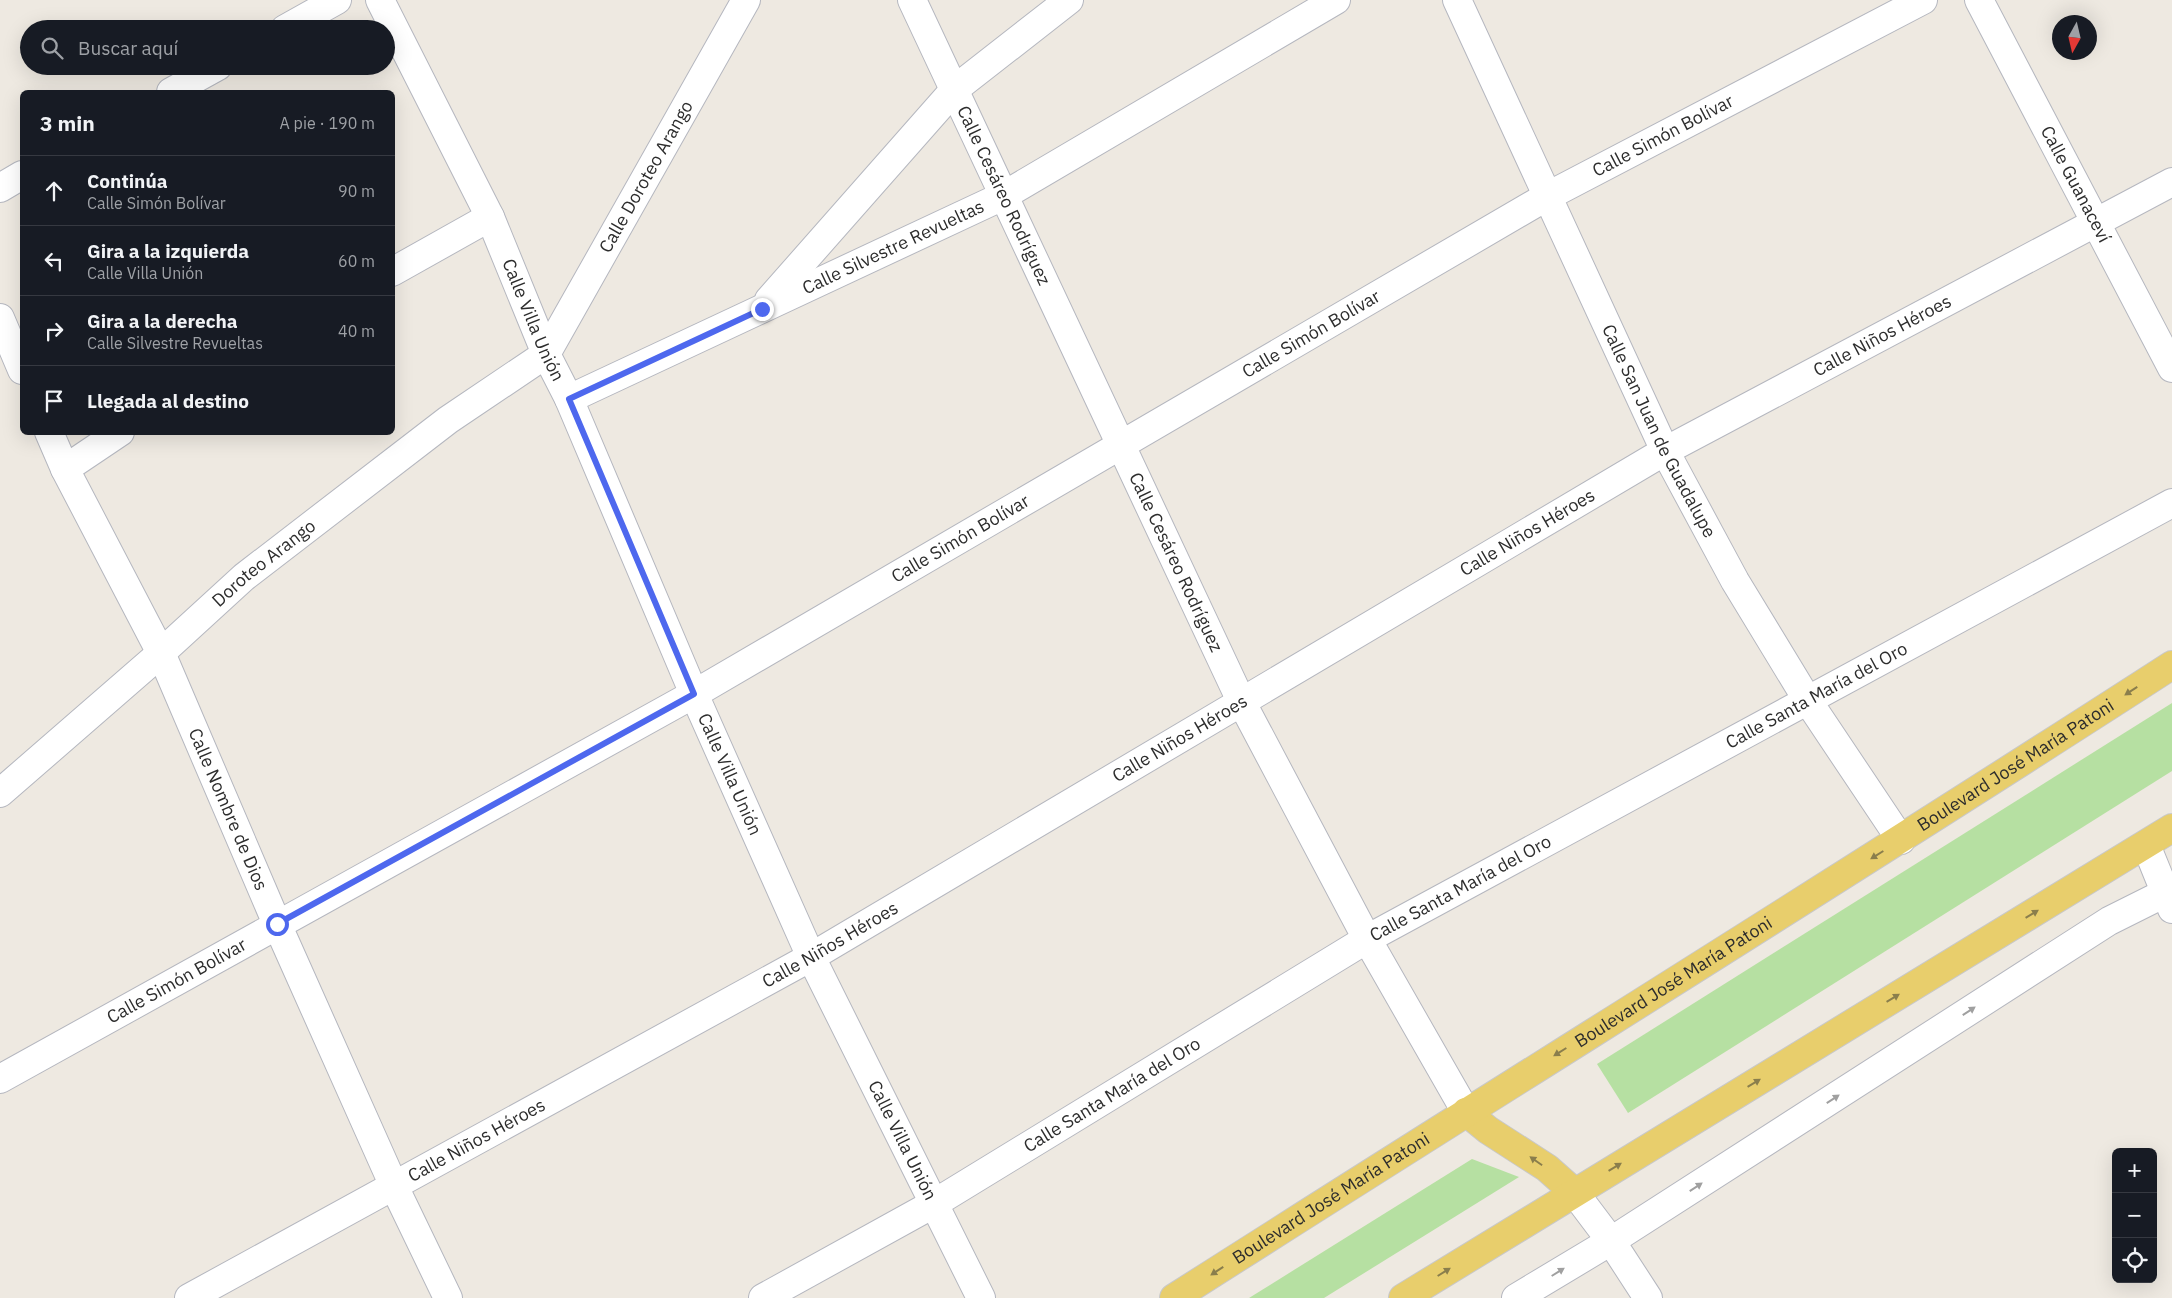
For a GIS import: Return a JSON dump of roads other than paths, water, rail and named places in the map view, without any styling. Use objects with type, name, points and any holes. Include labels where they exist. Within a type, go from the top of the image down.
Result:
[{"type":"main road","name":"Boulevard José María Patoni","points":[[1174,1298],[1466,1112],[1901,840],[2172,665]]},
{"type":"main road","points":[[1403,1298],[2172,828]]},
{"type":"main road","points":[[1466,1112],[1488,1130],[1547,1168],[1574,1192]]},
{"type":"street","points":[[301,20],[337,0]]},
{"type":"street","name":"Calle Villa Unión","points":[[380,0],[390,20]]},
{"type":"street","name":"Calle Doroteo Arango","points":[[546,354],[746,0]]},
{"type":"street","name":"Calle Cesáreo Rodríguez","points":[[912,0],[955,88],[1003,196],[1241,701],[1367,939],[1466,1112]]},
{"type":"street","points":[[762,309],[955,88],[1068,0]]},
{"type":"street","name":"Calle Silvestre Revueltas","points":[[569,399],[1003,196],[1336,0]]},
{"type":"street","name":"Calle San Juan de Guadalupe","points":[[1457,0],[1664,451],[1735,581],[1808,701],[1901,840]]},
{"type":"street","name":"Calle Simón Bolívar","points":[[0,1079],[694,694],[1546,197],[1923,0]]},
{"type":"street","name":"Calle Guanaceví","points":[[1979,0],[2172,368]]},
{"type":"street","name":"Calle Villa Unión","points":[[395,30],[490,217],[546,354],[569,399],[694,694],[811,957],[981,1298]]},
{"type":"street","points":[[175,90],[202,75]]},
{"type":"street","points":[[0,188],[20,176]]},
{"type":"street","name":"Calle Niños Héroes","points":[[189,1298],[393,1184],[811,957],[1664,451],[2096,225],[2172,182]]},
{"type":"street","points":[[395,270],[490,217]]},
{"type":"street","points":[[0,318],[20,365]]},
{"type":"street","name":"Doroteo Arango","points":[[0,793],[161,653],[244,576],[448,420],[546,354]]},
{"type":"street","name":"Calle Nombre de Dios","points":[[50,435],[65,469],[161,653],[277,924],[393,1184],[448,1298]]},
{"type":"street","points":[[65,469],[116,435]]},
{"type":"street","name":"Calle Santa María del Oro","points":[[763,1298],[935,1203],[1367,939],[2172,503]]},
{"type":"street","points":[[1516,1298],[1611,1241],[2109,921],[2168,901],[2146,845]]},
{"type":"street","points":[[1574,1192],[1611,1241],[1648,1298]]}]
